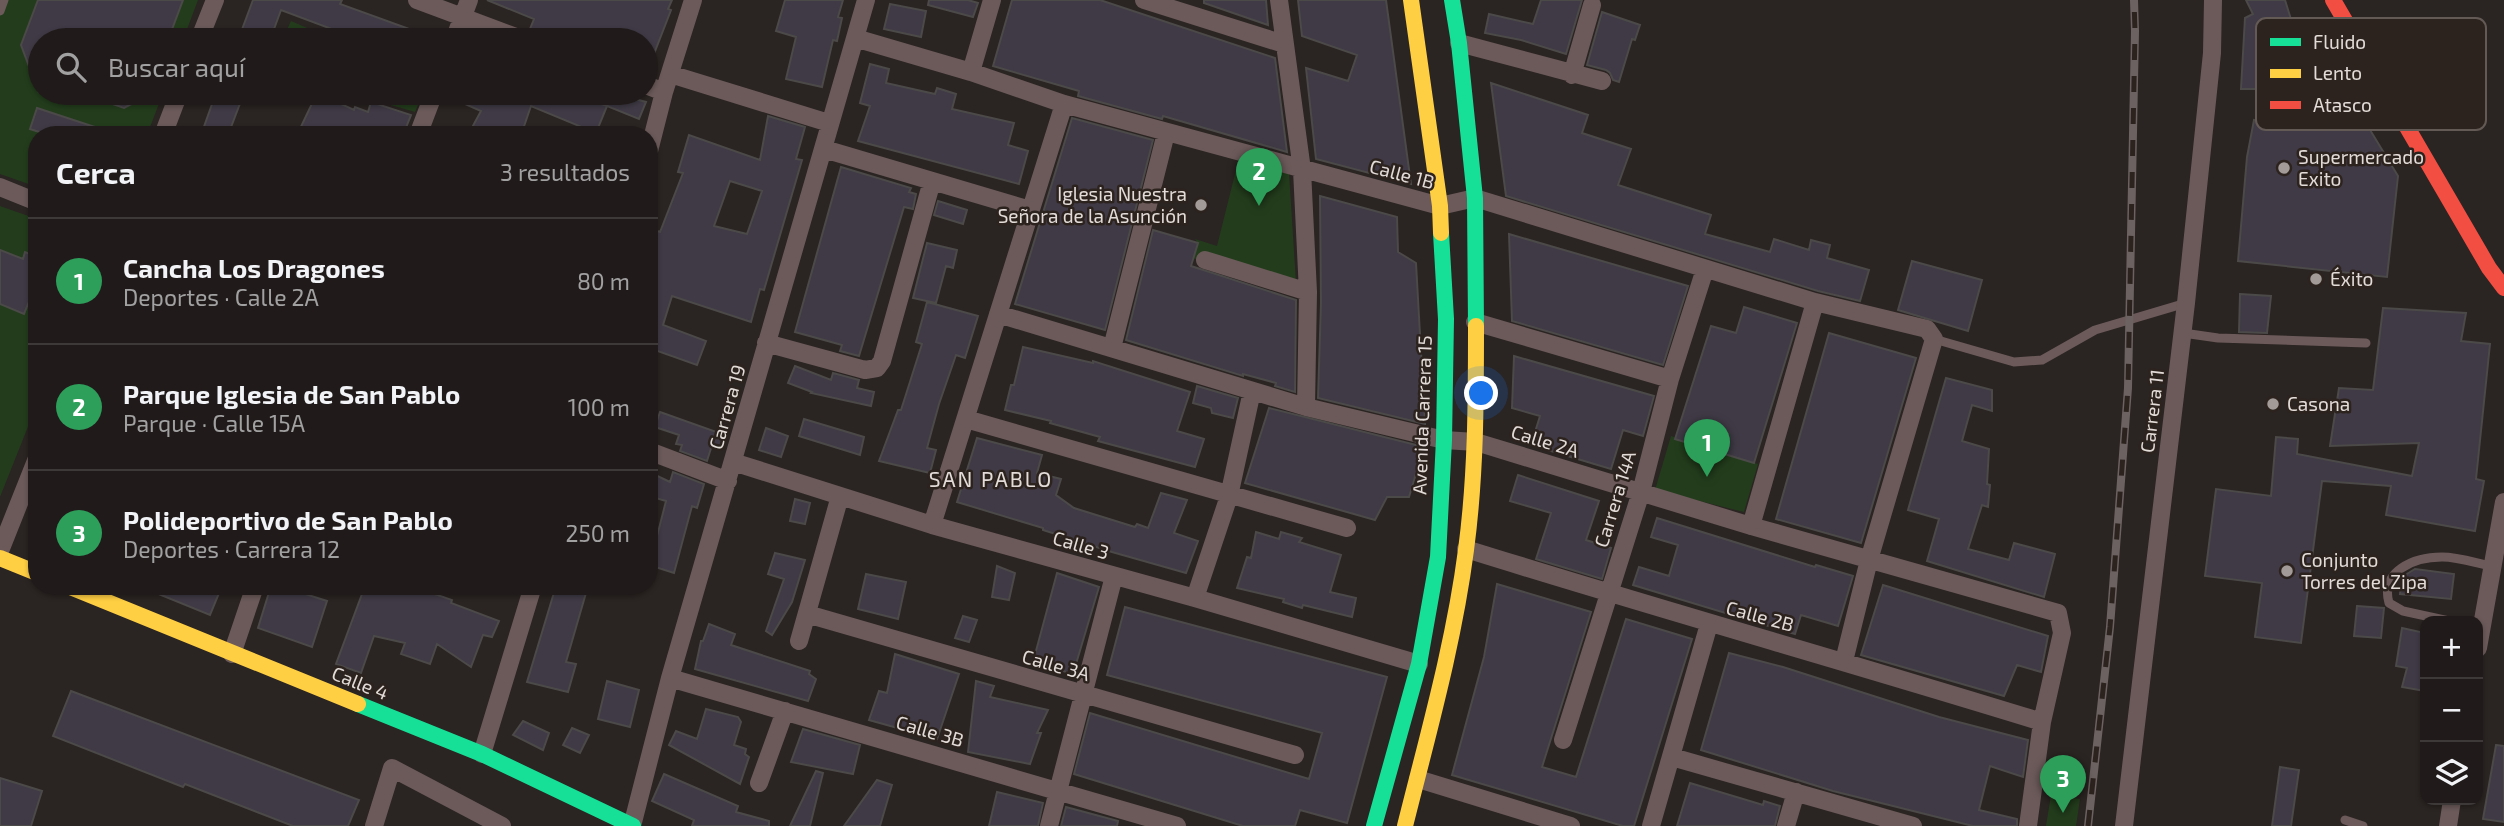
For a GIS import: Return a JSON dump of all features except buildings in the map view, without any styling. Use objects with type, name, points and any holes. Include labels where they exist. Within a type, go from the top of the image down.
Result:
[{"type":"main road","name":"Avenida Carrera 15","points":[[1374,826],[1419,664],[1438,556],[1444,440],[1446,319],[1440,206],[1411,0]]},
{"type":"main road","points":[[1405,826],[1452,636],[1466,549],[1476,442],[1475,198],[1459,43],[1451,0]]},
{"type":"main road","points":[[2333,0],[2343,18]]},
{"type":"main road","points":[[2409,130],[2489,268],[2504,288]]},
{"type":"main road","points":[[0,558],[28,569]]},
{"type":"main road","name":"Calle 4","points":[[90,595],[482,754],[632,826]]},
{"type":"street","points":[[204,28],[215,0]]},
{"type":"street","points":[[417,0],[491,28]]},
{"type":"street","points":[[459,28],[469,0]]},
{"type":"street","points":[[655,126],[693,0]]},
{"type":"street","name":"Carrera 19","points":[[632,826],[670,678],[866,0]]},
{"type":"street","points":[[971,72],[992,0]]},
{"type":"street","points":[[1144,0],[1284,44]]},
{"type":"street","points":[[1279,0],[1301,170],[1308,292],[1306,407]]},
{"type":"street","name":"Carrera 11","points":[[2124,826],[2183,333],[2212,53],[2213,0]]},
{"type":"street","points":[[1572,75],[1592,5]]},
{"type":"street","name":"Calle 1B","points":[[855,38],[971,72],[1064,104],[1440,206],[1475,198]]},
{"type":"street","points":[[1459,43],[1602,81]]},
{"type":"street","points":[[670,74],[829,123]]},
{"type":"street","points":[[658,90],[664,92]]},
{"type":"street","points":[[932,526],[1064,104]]},
{"type":"street","points":[[166,126],[174,105]]},
{"type":"street","points":[[421,126],[429,105]]},
{"type":"street","points":[[1112,348],[1166,133]]},
{"type":"street","points":[[824,149],[1030,210]]},
{"type":"street","points":[[766,343],[865,370],[877,368],[882,361],[932,181]]},
{"type":"street","points":[[0,187],[28,198]]},
{"type":"street","points":[[1475,198],[1815,302],[1927,329],[1934,339],[1869,560],[1844,661]]},
{"type":"street","points":[[1205,260],[1308,292]]},
{"type":"street","name":"Carrera 14A","points":[[1563,740],[1641,492],[1670,379],[1705,269]]},
{"type":"street","points":[[1751,526],[1815,302]]},
{"type":"street","name":"Calle 2A","points":[[998,314],[1306,407],[1444,440],[1476,442],[1751,526],[2058,613],[2062,633],[2042,722]]},
{"type":"street","points":[[1475,322],[1670,379]]},
{"type":"street","points":[[1195,598],[1229,496],[1252,391]]},
{"type":"street","points":[[966,419],[1347,528]]},
{"type":"street","points":[[658,454],[728,481]]},
{"type":"street","name":"Calle 3","points":[[733,463],[932,526],[1195,598],[1419,664]]},
{"type":"street","points":[[0,551],[28,481]]},
{"type":"street","points":[[799,641],[840,496]]},
{"type":"street","points":[[2481,616],[2504,502]]},
{"type":"street","name":"Calle 2B","points":[[1466,549],[1608,594],[1844,661],[2042,722]]},
{"type":"street","points":[[1049,826],[1114,576]]},
{"type":"street","points":[[232,654],[252,595]]},
{"type":"street","points":[[482,754],[530,595]]},
{"type":"street","name":"Calle 3A","points":[[807,614],[1295,754]]},
{"type":"street","points":[[1651,826],[1709,624]]},
{"type":"street","name":"Calle 3B","points":[[670,678],[1058,791],[1147,822],[1177,826]]},
{"type":"street","points":[[759,783],[785,711]]},
{"type":"street","points":[[2028,826],[2042,722]]},
{"type":"street","points":[[1672,757],[1913,826]]},
{"type":"street","points":[[374,826],[392,768],[502,826]]},
{"type":"street","points":[[1418,779],[1543,822],[1572,826]]},
{"type":"street","points":[[1786,826],[1796,792]]},
{"type":"street","points":[[2448,826],[2451,805]]},
{"type":"lane","points":[[0,10],[4,0]]},
{"type":"lane","points":[[1934,339],[2014,362],[2042,360],[2095,330],[2186,303]]},
{"type":"lane","points":[[2183,333],[2218,338],[2366,343]]},
{"type":"lane","points":[[2426,616],[2403,611],[2389,603],[2386,593],[2396,570],[2413,561],[2442,557],[2491,566]]},
{"type":"lane","points":[[2345,820],[2363,826]]},
{"type":"green space","points":[[0,0],[198,0],[188,28],[28,28],[28,105],[158,105],[150,126],[28,126],[28,184],[0,174]]},
{"type":"green space","points":[[291,21],[307,28],[288,28]]},
{"type":"green space","points":[[391,105],[418,105],[415,112]]},
{"type":"green space","points":[[1239,158],[1289,173],[1296,283],[1192,258],[1198,243],[1195,239],[1217,246]]},
{"type":"green space","points":[[0,206],[28,216],[28,427],[0,497]]},
{"type":"green space","points":[[1671,436],[1758,464],[1744,512],[1655,490]]},
{"type":"green space","points":[[2051,795],[2080,799],[2076,826],[2046,826]]},
{"type":"railway","points":[[2088,826],[2110,627],[2128,388],[2134,0]]},
{"type":"traffic: fast","points":[[1452,0],[1475,198],[1476,326]]},
{"type":"traffic: fast","points":[[1374,826],[1419,664],[1438,557],[1446,319],[1441,233]]},
{"type":"traffic: fast","points":[[358,704],[482,754],[633,826]]},
{"type":"traffic: slow","points":[[1411,0],[1440,206],[1441,233]]},
{"type":"traffic: slow","points":[[1405,826],[1447,654],[1466,550],[1474,466],[1476,326]]},
{"type":"traffic: slow","points":[[0,558],[28,569]]},
{"type":"traffic: slow","points":[[90,595],[358,704]]},
{"type":"traffic: jam","points":[[2333,0],[2343,18]]},
{"type":"traffic: jam","points":[[2409,130],[2489,268],[2504,288]]},
{"type":"place","name":"Supermercado Exito","points":[[2284,168]]},
{"type":"place","name":"Iglesia Nuestra Señora de la Asunción","points":[[1201,205]]},
{"type":"place","name":"Parque Iglesia de San Pablo","points":[[1259,206]]},
{"type":"place","name":"Éxito","points":[[2316,279]]},
{"type":"place","name":"Casona","points":[[2273,404]]},
{"type":"place","name":"Cancha Los Dragones","points":[[1707,477]]},
{"type":"place","name":"Conjunto Torres del Zipa","points":[[2287,571]]},
{"type":"place","name":"Polideportivo de San Pablo","points":[[2063,813]]},
{"type":"district","name":"SAN PABLO","points":[[991,480]]}]
